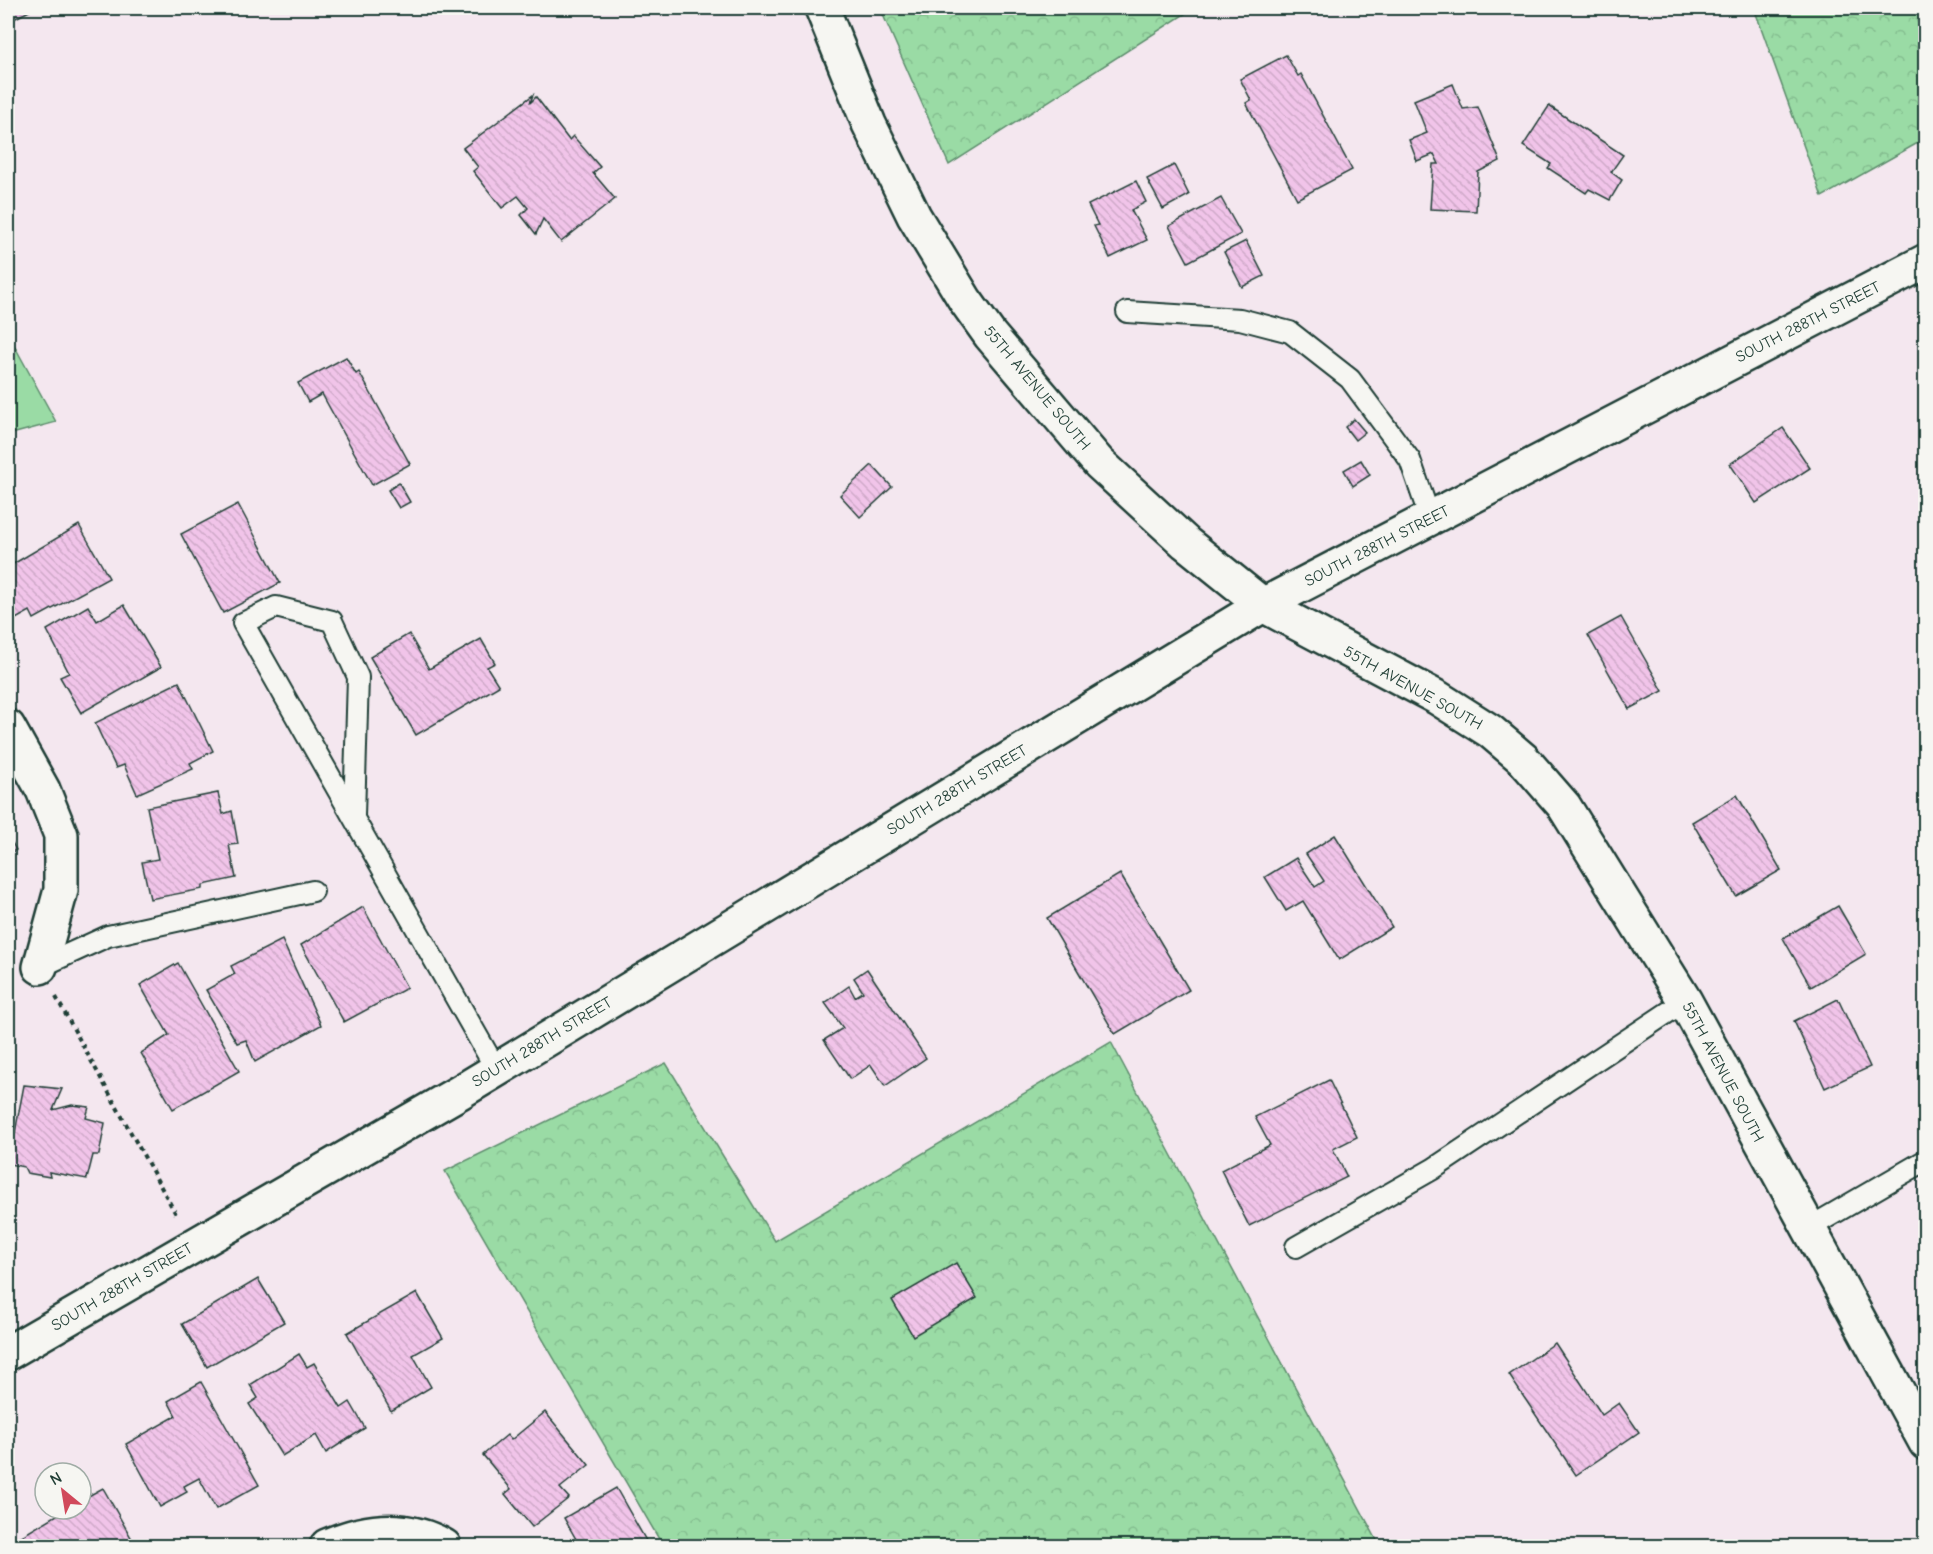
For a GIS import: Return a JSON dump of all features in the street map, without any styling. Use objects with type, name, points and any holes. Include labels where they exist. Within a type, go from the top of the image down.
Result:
[{"type":"street","name":"55TH AVENUE SOUTH","points":[[822,8],[890,170],[937,256],[971,309],[1019,372],[1099,463],[1186,543],[1263,605],[1438,698],[1490,731],[1523,759],[1564,806],[1685,1000],[1926,1443]]},
{"type":"street","name":"SOUTH 288TH STREET","points":[[8,1353],[496,1069],[1263,605],[1926,261]]},
{"type":"street","points":[[8,727],[43,790],[61,835],[61,890],[39,967]]},
{"type":"street","points":[[327,1546],[358,1535],[380,1531],[433,1541]]},
{"type":"lane","points":[[1127,312],[1240,319],[1290,332],[1350,379],[1410,460],[1430,518]]},
{"type":"lane","points":[[354,816],[358,677],[332,621],[276,607],[243,623],[496,1069]]},
{"type":"lane","points":[[39,967],[108,936],[313,891]]},
{"type":"lane","points":[[1296,1247],[1433,1169],[1685,1000]]},
{"type":"lane","points":[[1808,1229],[1926,1160]]},
{"type":"path","points":[[39,967],[193,1245]]},
{"type":"green space","points":[[880,8],[1194,8],[949,165]]},
{"type":"green space","points":[[1754,8],[1925,8],[1925,139],[1822,197]]},
{"type":"green space","points":[[8,334],[56,422],[8,435]]},
{"type":"green space","points":[[1111,1042],[1380,1546],[663,1546],[445,1171],[666,1063],[775,1241]]},
{"type":"building","points":[[8,8],[35,8],[8,22]]},
{"type":"building","points":[[1286,55],[1298,76],[1301,74],[1352,170],[1297,199],[1246,103],[1251,100],[1240,79]]},
{"type":"building","points":[[1453,84],[1463,109],[1478,107],[1500,161],[1478,172],[1476,211],[1430,209],[1433,164],[1439,164],[1434,154],[1417,161],[1409,140],[1427,133],[1414,100]]},
{"type":"building","points":[[533,95],[530,103],[536,97],[569,140],[573,136],[600,167],[593,173],[615,199],[561,242],[543,219],[536,234],[521,215],[528,208],[518,196],[502,208],[473,171],[478,167],[463,148]]},
{"type":"building","points":[[1549,106],[1623,155],[1611,172],[1622,180],[1610,200],[1589,189],[1586,193],[1548,168],[1551,164],[1523,146]]},
{"type":"building","points":[[1174,165],[1189,195],[1163,209],[1147,179]]},
{"type":"building","points":[[1136,181],[1146,202],[1131,210],[1147,240],[1110,258],[1094,226],[1098,225],[1088,205]]},
{"type":"building","points":[[1221,198],[1241,234],[1188,262],[1169,226]]},
{"type":"building","points":[[1246,241],[1264,276],[1242,287],[1224,252]]},
{"type":"building","points":[[346,357],[356,374],[359,372],[410,464],[372,485],[322,394],[308,402],[298,383]]},
{"type":"building","points":[[1354,419],[1365,432],[1355,440],[1345,427]]},
{"type":"building","points":[[1783,428],[1810,468],[1756,503],[1730,464]]},
{"type":"building","points":[[1361,460],[1370,475],[1353,486],[1344,470]]},
{"type":"building","points":[[872,465],[892,487],[860,517],[840,495]]},
{"type":"building","points":[[399,483],[410,502],[399,508],[388,490]]},
{"type":"building","points":[[238,504],[280,583],[223,613],[181,534]]},
{"type":"building","points":[[79,525],[109,578],[34,619],[30,611],[14,620],[8,609],[8,567]]},
{"type":"building","points":[[124,605],[161,667],[81,713],[60,677],[69,673],[47,630],[88,606],[97,621]]},
{"type":"building","points":[[1621,617],[1663,691],[1629,709],[1588,635]]},
{"type":"building","points":[[409,634],[429,669],[481,639],[495,663],[487,667],[499,686],[416,735],[370,657]]},
{"type":"building","points":[[179,682],[213,751],[190,763],[193,769],[137,794],[124,765],[116,768],[95,723]]},
{"type":"building","points":[[218,793],[223,814],[232,811],[238,844],[229,845],[236,878],[203,885],[203,889],[150,899],[142,862],[158,859],[147,807]]},
{"type":"building","points":[[1737,795],[1781,870],[1736,896],[1692,822]]},
{"type":"building","points":[[1335,835],[1392,927],[1339,960],[1303,901],[1286,911],[1265,877],[1296,858],[1315,887],[1324,881],[1306,854]]},
{"type":"building","points":[[11,841],[16,850],[8,854],[8,843]]},
{"type":"building","points":[[1120,874],[1189,990],[1115,1034],[1047,918]]},
{"type":"building","points":[[1838,906],[1866,954],[1811,987],[1783,938]]},
{"type":"building","points":[[363,907],[407,988],[344,1022],[301,945]]},
{"type":"building","points":[[282,940],[321,1025],[255,1062],[246,1040],[237,1043],[206,990],[235,974],[231,966]]},
{"type":"building","points":[[178,963],[239,1071],[173,1109],[141,1053],[169,1035],[140,985]]},
{"type":"building","points":[[867,969],[926,1058],[885,1086],[871,1065],[850,1079],[824,1040],[843,1028],[825,1003],[849,986],[855,997],[863,992],[854,978]]},
{"type":"building","points":[[1838,999],[1870,1067],[1825,1088],[1794,1021]]},
{"type":"building","points":[[1329,1080],[1357,1137],[1333,1149],[1347,1177],[1249,1226],[1221,1170],[1270,1145],[1255,1117]]},
{"type":"building","points":[[24,1085],[62,1089],[53,1110],[72,1105],[89,1107],[86,1118],[105,1123],[99,1155],[93,1155],[87,1179],[49,1172],[50,1177],[27,1173],[24,1167],[9,1164]]},
{"type":"building","points":[[956,1263],[977,1298],[913,1336],[892,1300]]},
{"type":"building","points":[[258,1279],[284,1322],[207,1367],[182,1324]]},
{"type":"building","points":[[417,1293],[443,1338],[413,1355],[431,1387],[391,1411],[347,1333]]},
{"type":"building","points":[[1555,1343],[1602,1415],[1619,1403],[1639,1432],[1576,1475],[1509,1375]]},
{"type":"building","points":[[299,1354],[307,1367],[314,1363],[341,1408],[350,1402],[365,1428],[326,1453],[316,1435],[282,1456],[249,1404],[258,1398],[250,1385]]},
{"type":"building","points":[[201,1382],[259,1485],[216,1509],[199,1478],[184,1486],[187,1492],[160,1507],[126,1444],[176,1416],[168,1401]]},
{"type":"building","points":[[545,1412],[589,1465],[560,1488],[569,1498],[532,1527],[505,1494],[511,1489],[483,1455],[507,1435],[511,1440]]},
{"type":"building","points":[[103,1488],[133,1541],[123,1546],[25,1546],[20,1537],[47,1521],[93,1521],[93,1493]]},
{"type":"building","points":[[616,1488],[649,1546],[580,1546],[564,1518]]}]
